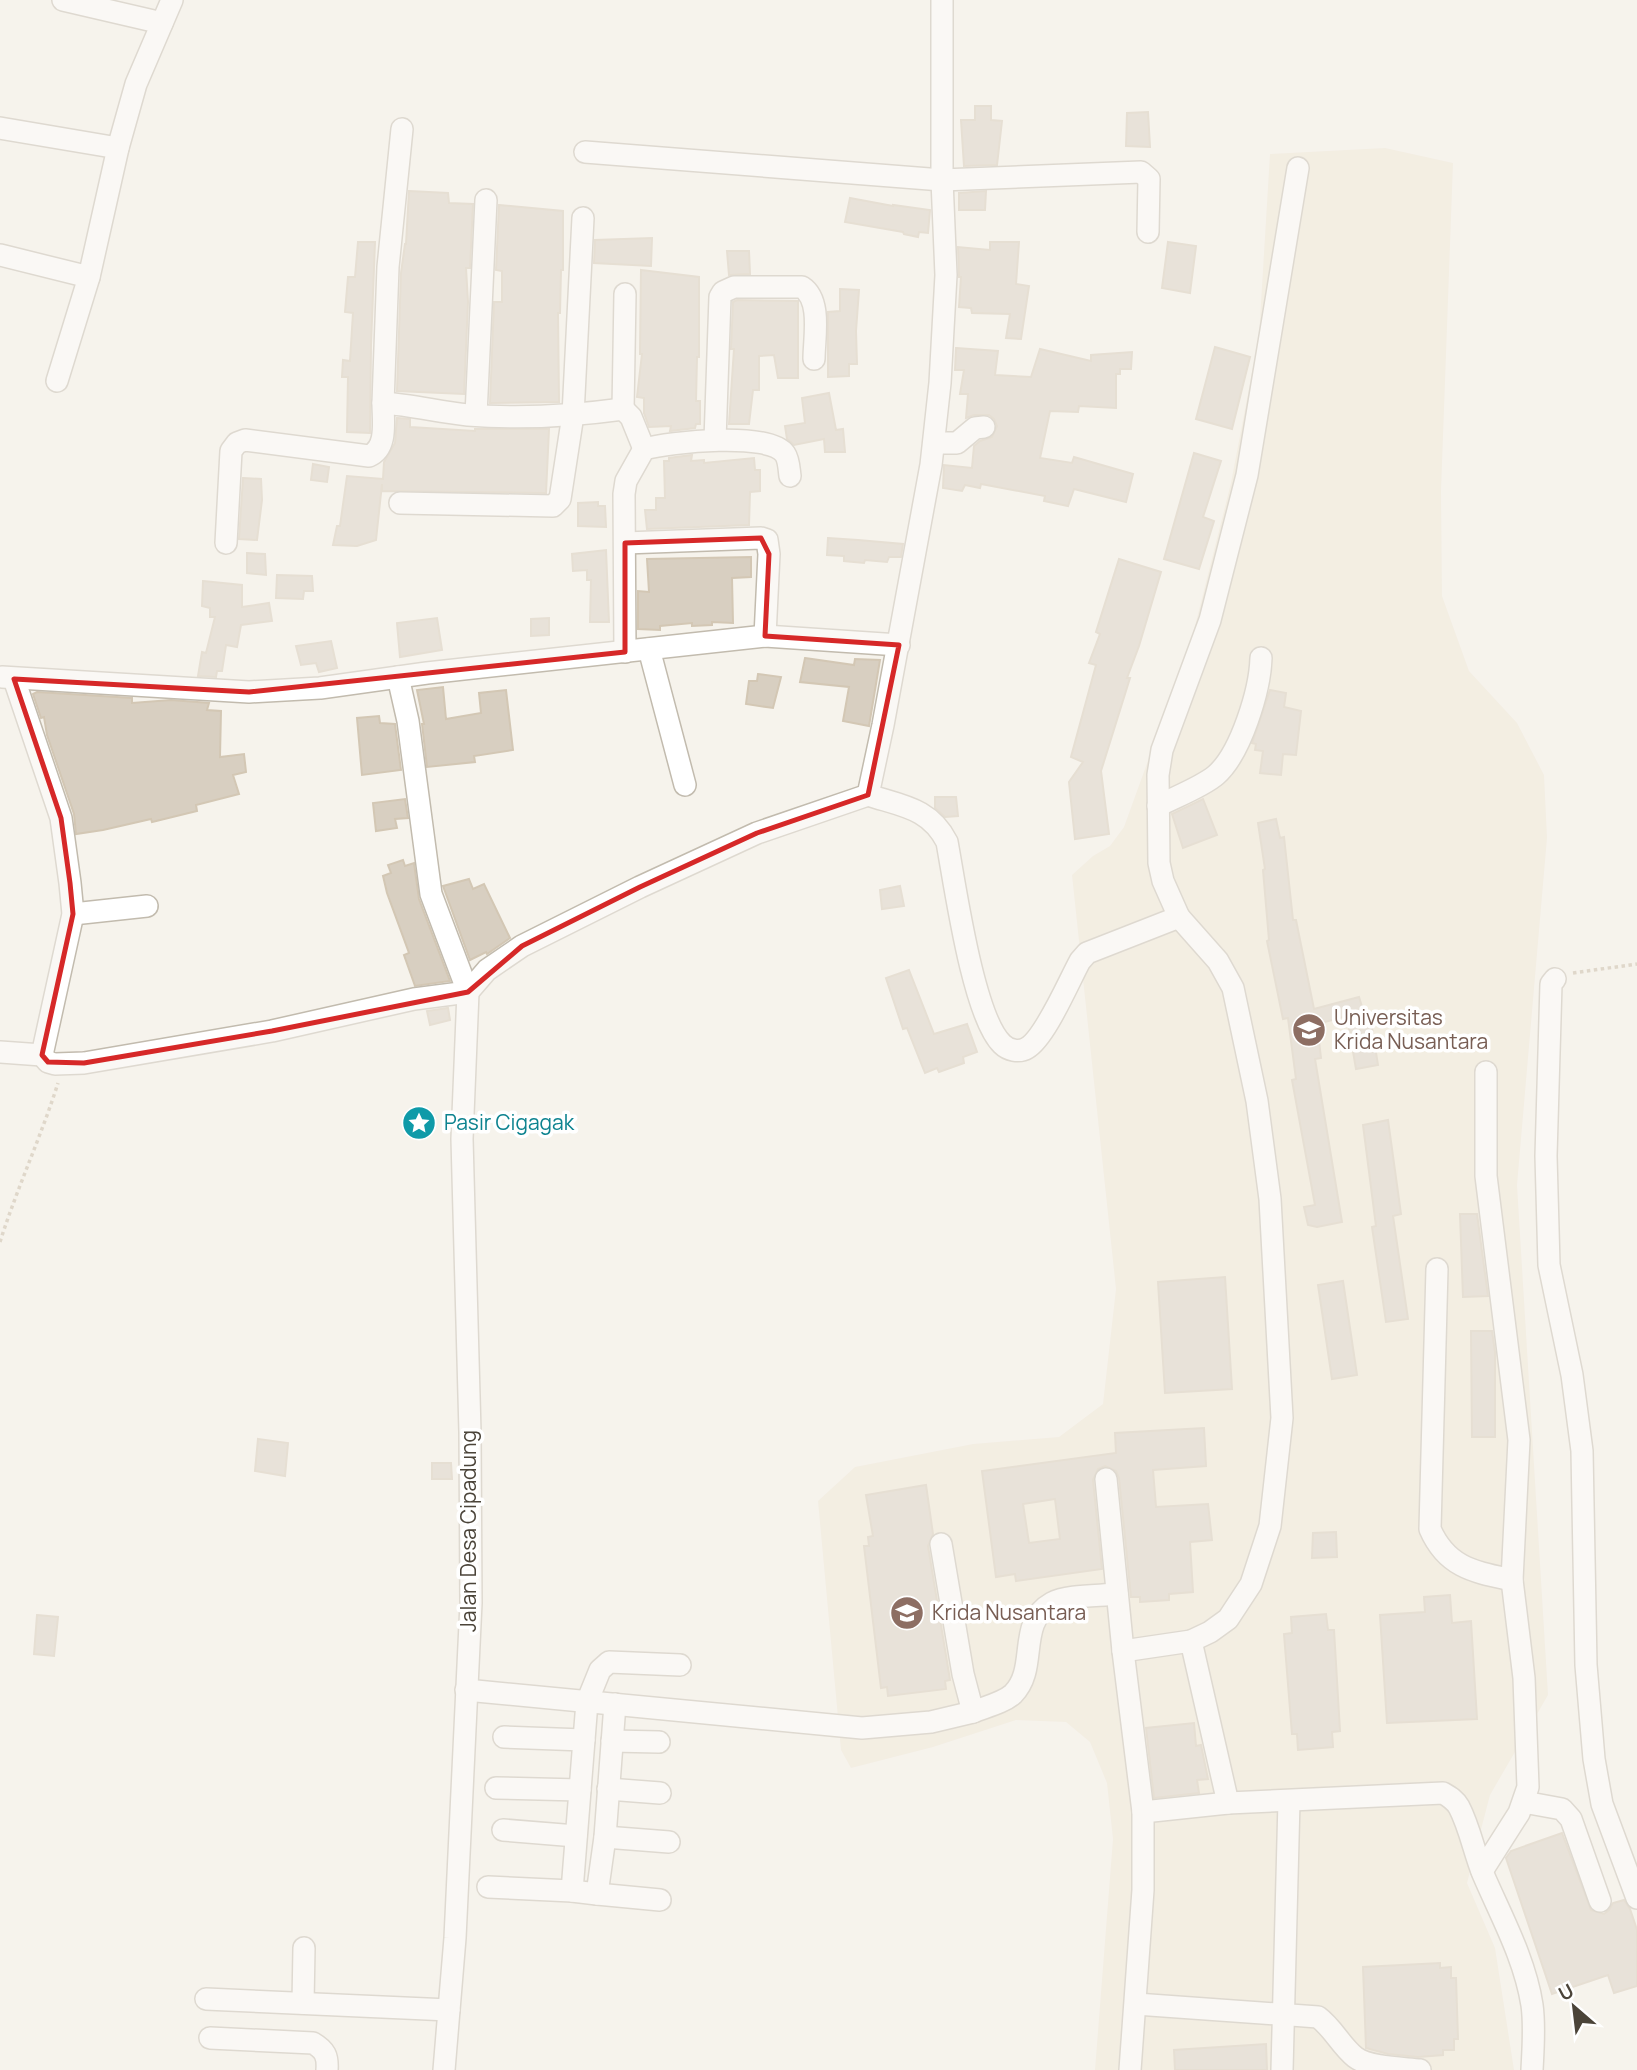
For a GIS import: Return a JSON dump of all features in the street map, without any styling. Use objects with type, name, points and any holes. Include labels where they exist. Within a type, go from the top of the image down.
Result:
[{"type":"street","points":[[63,0],[162,23]]},
{"type":"street","points":[[57,381],[89,277],[118,148],[136,84],[172,0]]},
{"type":"street","points":[[868,795],[899,645],[934,443],[946,275],[942,180],[942,0]]},
{"type":"street","points":[[0,128],[118,148]]},
{"type":"street","points":[[226,543],[230,451],[237,443],[245,440],[369,456],[382,446],[388,267],[402,129]]},
{"type":"street","points":[[585,152],[942,180],[1141,172],[1149,179],[1148,232]]},
{"type":"street","points":[[1123,1651],[1191,1641],[1228,1619],[1251,1584],[1270,1527],[1282,1418],[1270,1199],[1257,1101],[1233,988],[1218,961],[1178,917],[1163,881],[1159,863],[1158,775],[1161,750],[1210,620],[1247,475],[1298,168]]},
{"type":"street","points":[[476,415],[486,200]]},
{"type":"street","points":[[400,503],[553,506],[560,499],[573,415],[583,218]]},
{"type":"street","points":[[0,255],[89,277]]},
{"type":"street","points":[[715,440],[720,297],[723,292],[734,287],[802,287],[809,291],[814,303],[814,359]]},
{"type":"street","points":[[625,294],[623,409],[631,417],[644,449]]},
{"type":"street","points":[[383,403],[476,415],[573,415],[623,409]]},
{"type":"street","points":[[934,443],[957,443],[975,428],[984,427]]},
{"type":"street","points":[[625,652],[624,494],[626,481],[644,449],[715,440],[756,442],[783,451],[787,457],[790,476]]},
{"type":"street","points":[[625,543],[761,538],[767,540],[769,554],[765,636]]},
{"type":"street","points":[[42,1055],[49,1013],[73,914],[61,818],[7,678],[249,692],[320,688],[541,659],[765,636],[899,645]]},
{"type":"street","points":[[649,649],[685,785]]},
{"type":"street","points":[[1158,806],[1216,775],[1227,761],[1240,737],[1257,688],[1261,659]]},
{"type":"street","points":[[398,677],[408,721],[431,894],[468,992]]},
{"type":"street","points":[[0,1052],[42,1055],[48,1062],[64,1065],[84,1063],[272,1031],[414,999],[468,992],[487,970],[522,946],[628,893],[757,833],[868,795],[915,810],[932,819],[942,831],[947,842],[963,931],[981,1002],[993,1032],[1009,1049],[1018,1051],[1027,1048],[1040,1036],[1080,961],[1087,953],[1178,917]]},
{"type":"street","points":[[73,914],[147,906]]},
{"type":"street","points":[[1555,979],[1551,984],[1546,1156],[1549,1265],[1570,1364],[1582,1451],[1587,1665],[1594,1759],[1602,1804],[1637,1898]]},
{"type":"street","name":"Jalan Desa Cipadung","points":[[443,2070],[457,1885],[471,1603],[462,1139],[468,992]]},
{"type":"street","points":[[1482,1871],[1524,1802],[1528,1787],[1524,1678],[1512,1580],[1519,1440],[1486,1176],[1486,1072]]},
{"type":"street","points":[[1437,1269],[1430,1529],[1436,1544],[1448,1557],[1468,1570],[1512,1580]]},
{"type":"street","points":[[1106,1479],[1116,1594],[1143,1812],[1143,1890],[1130,2070]]},
{"type":"street","points":[[941,1544],[963,1674],[973,1712]]},
{"type":"street","points":[[466,1690],[862,1728],[930,1722],[973,1712],[1006,1699],[1020,1685],[1032,1622],[1044,1609],[1065,1598],[1116,1594]]},
{"type":"street","points":[[1191,1641],[1228,1803]]},
{"type":"street","points":[[572,1891],[587,1702],[600,1670],[609,1662],[680,1665]]},
{"type":"street","points":[[597,1894],[605,1837],[615,1704]]},
{"type":"street","points":[[504,1737],[584,1740]]},
{"type":"street","points":[[612,1741],[659,1742]]},
{"type":"street","points":[[496,1788],[580,1790]]},
{"type":"street","points":[[608,1789],[660,1793]]},
{"type":"street","points":[[1143,1812],[1228,1803],[1443,1793],[1450,1797],[1459,1807],[1482,1871],[1510,1932],[1532,2004],[1532,2070]]},
{"type":"street","points":[[1282,2070],[1289,1801]]},
{"type":"street","points":[[1524,1802],[1562,1809],[1571,1819],[1600,1901]]},
{"type":"street","points":[[503,1830],[576,1836]]},
{"type":"street","points":[[605,1837],[668,1842]]},
{"type":"street","points":[[488,1887],[572,1891],[660,1900]]},
{"type":"street","points":[[303,2003],[304,1948]]},
{"type":"street","points":[[206,1999],[449,2010]]},
{"type":"street","points":[[1136,2004],[1318,2017],[1329,2025],[1355,2057],[1368,2063],[1420,2070]]},
{"type":"street","points":[[210,2038],[313,2043],[323,2049],[327,2056],[327,2070]]},
{"type":"path","points":[[1555,979],[1562,975],[1637,964]]},
{"type":"path","points":[[0,1242],[64,1065]]},
{"type":"highlighted area","points":[[761,538],[769,554],[765,636],[899,645],[868,795],[757,833],[640,887],[522,946],[468,992],[272,1031],[84,1063],[48,1062],[42,1055],[73,914],[61,818],[14,679],[249,692],[625,652],[625,543]]},
{"type":"shaded area","name":"Universitas Krida Nusantara","points":[[1385,148],[1453,163],[1441,491],[1442,596],[1469,671],[1517,723],[1544,775],[1547,838],[1517,1185],[1548,1695],[1490,1795],[1467,1883],[1495,1948],[1514,2070],[1095,2070],[1113,1839],[1107,1783],[1090,1742],[1066,1722],[1016,1720],[933,1747],[851,1768],[841,1750],[818,1501],[855,1467],[973,1444],[1059,1437],[1103,1404],[1116,1289],[1072,875],[1093,856],[1110,846],[1124,827],[1191,642],[1231,483],[1259,336],[1270,154]]},
{"type":"building","points":[[975,106],[991,106],[991,120],[1002,121],[997,165],[964,166],[961,120],[975,120]]},
{"type":"building","points":[[1148,112],[1150,147],[1126,146],[1127,113]]},
{"type":"building","points":[[409,191],[448,193],[449,203],[473,204],[470,268],[466,268],[468,302],[464,394],[397,391],[401,273],[406,244]]},
{"type":"building","points":[[986,191],[985,210],[959,210],[959,193]]},
{"type":"building","points":[[850,198],[930,210],[928,233],[919,232],[918,237],[845,222]]},
{"type":"building","points":[[499,205],[563,211],[563,270],[558,313],[559,402],[490,403],[494,302],[502,302],[502,271],[496,270]]},
{"type":"building","points":[[652,238],[651,266],[594,263],[595,240]]},
{"type":"building","points":[[358,242],[375,242],[370,433],[347,432],[348,377],[342,377],[343,360],[350,361],[353,313],[345,312],[348,277],[355,277]]},
{"type":"building","points":[[990,242],[1019,242],[1016,284],[1029,286],[1021,339],[1006,338],[1010,314],[972,313],[971,308],[959,307],[961,277],[958,247],[990,250]]},
{"type":"building","points":[[1168,242],[1196,246],[1190,293],[1162,288]]},
{"type":"building","points":[[727,251],[749,251],[750,274],[729,275]]},
{"type":"building","points":[[641,270],[699,277],[696,401],[700,401],[700,424],[696,424],[695,428],[670,431],[671,426],[649,427],[644,413],[644,398],[637,397],[642,354]]},
{"type":"building","points":[[840,289],[859,290],[857,364],[849,364],[849,376],[828,377],[828,312],[840,311]]},
{"type":"building","points":[[798,301],[798,378],[778,378],[774,355],[759,356],[759,390],[753,390],[749,424],[729,424],[734,349],[731,349],[733,302]]},
{"type":"building","points":[[1215,347],[1250,357],[1232,429],[1196,419]]},
{"type":"building","points":[[956,348],[998,351],[995,375],[1031,377],[1040,349],[1091,361],[1091,355],[1132,352],[1131,369],[1120,369],[1120,374],[1116,374],[1116,408],[1079,406],[1078,412],[1050,411],[1040,458],[1072,463],[1074,457],[1133,474],[1126,502],[1074,489],[1068,506],[1044,501],[1045,496],[981,484],[980,488],[965,485],[962,491],[943,488],[944,465],[972,468],[974,446],[992,437],[997,426],[989,415],[966,418],[968,394],[960,394],[964,370],[955,370]]},
{"type":"building","points":[[829,393],[836,430],[843,429],[845,452],[825,452],[824,439],[794,445],[787,439],[785,426],[805,423],[802,398]]},
{"type":"building","points":[[397,418],[410,419],[410,427],[475,431],[549,429],[546,493],[382,491],[382,484],[376,540],[357,546],[333,545],[337,526],[340,526],[347,476],[383,479],[384,462],[395,443]]},
{"type":"building","points":[[1194,453],[1221,461],[1203,517],[1214,521],[1199,569],[1164,559]]},
{"type":"building","points":[[692,455],[691,461],[704,460],[704,463],[754,458],[755,470],[760,470],[760,491],[750,492],[749,525],[647,529],[645,510],[656,510],[656,498],[665,498],[664,461]]},
{"type":"building","points":[[313,464],[329,467],[327,482],[311,480]]},
{"type":"building","points":[[243,478],[261,479],[262,500],[257,540],[239,539]]},
{"type":"building","points":[[598,502],[598,506],[605,506],[606,527],[578,526],[578,503]]},
{"type":"building","points":[[828,538],[903,544],[901,557],[889,557],[887,562],[844,561],[844,556],[827,555]]},
{"type":"building","points":[[606,550],[609,622],[590,622],[591,580],[587,580],[587,570],[573,571],[572,554]]},
{"type":"building","points":[[247,553],[265,554],[266,575],[247,573]]},
{"type":"building","points":[[751,557],[751,577],[732,578],[733,623],[712,622],[712,625],[692,626],[692,623],[660,626],[660,630],[638,629],[638,591],[649,592],[647,559]]},
{"type":"building","points":[[1119,559],[1161,572],[1101,771],[1109,834],[1075,839],[1069,782],[1083,762],[1071,757],[1096,665],[1089,663],[1100,634],[1096,632]]},
{"type":"building","points":[[277,575],[312,576],[313,591],[304,591],[303,599],[276,598]]},
{"type":"building","points":[[203,581],[242,585],[242,607],[269,603],[272,621],[241,625],[237,647],[226,645],[222,671],[217,671],[216,677],[198,676],[202,652],[206,653],[215,617],[210,617],[210,608],[202,606]]},
{"type":"building","points":[[437,618],[442,650],[400,657],[397,623]]},
{"type":"building","points":[[549,618],[549,635],[531,636],[531,619]]},
{"type":"building","points":[[331,641],[337,668],[319,672],[316,663],[301,665],[296,646]]},
{"type":"building","points":[[805,658],[854,665],[855,659],[880,660],[869,726],[843,721],[849,687],[800,682]]},
{"type":"building","points":[[758,674],[781,677],[773,708],[746,704],[749,681],[757,681]]},
{"type":"building","points":[[443,687],[446,719],[481,713],[479,693],[506,690],[513,750],[474,756],[475,762],[427,767],[424,724],[417,690]]},
{"type":"building","points":[[1270,690],[1286,693],[1284,707],[1301,711],[1296,755],[1283,754],[1281,775],[1260,773],[1263,751],[1255,750],[1256,744],[1252,743]]},
{"type":"building","points":[[37,692],[132,698],[132,703],[171,700],[209,703],[207,710],[221,711],[220,757],[244,754],[246,772],[233,775],[239,794],[196,805],[197,811],[152,822],[151,819],[76,834],[74,814],[47,735],[44,717],[41,718],[33,694]]},
{"type":"building","points":[[379,716],[380,723],[395,724],[401,770],[362,775],[357,718]]},
{"type":"building","points":[[935,797],[956,797],[958,816],[945,817],[935,808]]},
{"type":"building","points":[[405,799],[408,818],[395,819],[397,828],[376,831],[373,803]]},
{"type":"building","points":[[1203,799],[1217,835],[1183,848],[1172,814]]},
{"type":"building","points":[[1276,819],[1280,838],[1284,837],[1293,920],[1296,920],[1314,1009],[1359,997],[1367,1023],[1371,1022],[1378,1065],[1356,1069],[1347,1016],[1317,1024],[1321,1058],[1315,1059],[1342,1222],[1317,1227],[1308,1225],[1304,1207],[1315,1205],[1292,1080],[1296,1079],[1288,1018],[1283,1019],[1267,941],[1265,869],[1258,823]]},
{"type":"building","points":[[403,860],[405,866],[414,863],[419,899],[450,981],[415,986],[404,955],[409,953],[383,876],[391,873],[388,865]]},
{"type":"building","points":[[469,879],[473,889],[484,884],[510,938],[487,954],[486,952],[470,960],[443,886]]},
{"type":"building","points":[[900,886],[904,906],[882,909],[880,890]]},
{"type":"building","points":[[909,970],[934,1034],[967,1024],[977,1052],[963,1057],[964,1063],[939,1072],[937,1068],[925,1073],[907,1028],[903,1029],[886,978]]},
{"type":"building","points":[[448,1008],[450,1020],[430,1025],[427,1011]]},
{"type":"building","points":[[1388,1120],[1401,1214],[1393,1216],[1408,1319],[1386,1322],[1372,1227],[1376,1226],[1363,1125]]},
{"type":"building","points":[[1460,1214],[1477,1214],[1488,1296],[1463,1297]]},
{"type":"building","points":[[1225,1277],[1232,1389],[1165,1393],[1158,1282]]},
{"type":"building","points":[[1343,1281],[1357,1375],[1332,1379],[1318,1285]]},
{"type":"building","points":[[1471,1331],[1492,1331],[1495,1352],[1495,1437],[1472,1437]]},
{"type":"building","points":[[1204,1428],[1206,1466],[1153,1470],[1156,1507],[1208,1504],[1212,1540],[1190,1542],[1193,1592],[1169,1594],[1169,1600],[1140,1602],[1140,1597],[1131,1597],[1119,1478],[1116,1471],[1105,1466],[1098,1469],[1093,1480],[1102,1569],[1016,1581],[1015,1574],[996,1577],[982,1471],[1116,1453],[1115,1433]],"holes":[[[1055,1499],[1060,1539],[1029,1543],[1023,1504]]]},
{"type":"building","points":[[258,1439],[288,1443],[285,1476],[255,1471]]},
{"type":"building","points":[[432,1463],[451,1463],[452,1479],[432,1479]]},
{"type":"building","name":"Krida Nusantara","points":[[926,1485],[933,1534],[928,1546],[950,1680],[945,1681],[946,1689],[888,1696],[887,1687],[881,1688],[864,1546],[869,1546],[868,1537],[873,1536],[866,1495]]},
{"type":"building","points":[[1336,1532],[1337,1557],[1312,1558],[1313,1533]]},
{"type":"building","points":[[1450,1595],[1452,1623],[1471,1621],[1477,1719],[1387,1723],[1380,1615],[1425,1612],[1424,1597]]},
{"type":"building","points":[[1326,1614],[1328,1630],[1334,1630],[1340,1731],[1332,1732],[1333,1747],[1298,1750],[1297,1734],[1292,1734],[1284,1634],[1292,1633],[1291,1617]]},
{"type":"building","points":[[37,1615],[58,1617],[54,1656],[34,1654]]},
{"type":"building","points":[[1194,1723],[1196,1746],[1201,1745],[1208,1779],[1197,1780],[1199,1793],[1154,1798],[1146,1728]]},
{"type":"building","points":[[1562,1833],[1591,1910],[1604,1914],[1613,1903],[1624,1900],[1630,1909],[1637,1930],[1637,1986],[1614,1993],[1608,1975],[1552,1994],[1506,1858],[1511,1851]]},
{"type":"building","points":[[1440,1963],[1440,1968],[1451,1967],[1451,1978],[1456,1978],[1458,2039],[1454,2039],[1454,2050],[1443,2050],[1443,2055],[1418,2057],[1388,2054],[1366,2048],[1363,1967]]},
{"type":"building","points":[[1266,2044],[1267,2070],[1175,2070],[1174,2050]]},
{"type":"place","name":"Universitas Krida Nusantara","points":[[1309,1030]]},
{"type":"place","name":"Pasir Cigagak","points":[[419,1123]]},
{"type":"place","name":"Krida Nusantara","points":[[907,1613]]}]
